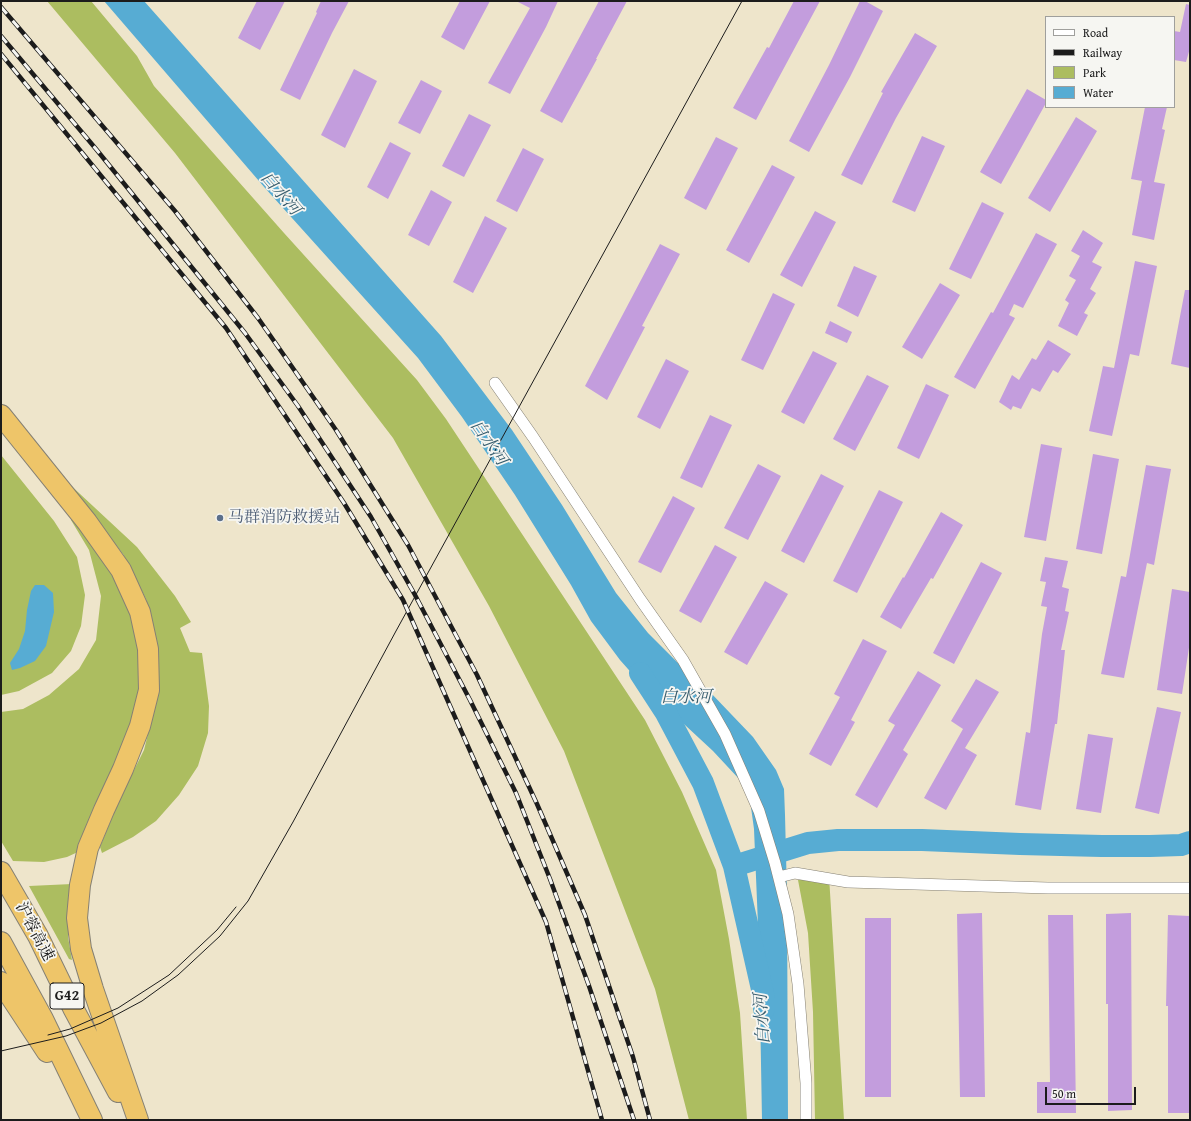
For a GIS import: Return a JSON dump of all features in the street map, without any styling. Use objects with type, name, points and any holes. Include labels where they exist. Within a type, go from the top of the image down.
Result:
[{"type":"highway","points":[[1,415],[87,522],[121,570],[140,612],[148,649],[149,690],[140,726],[123,769],[88,848],[80,885],[77,918],[81,949],[138,1120]]},
{"type":"highway","name":"沪蓉高速","points":[[1,872],[38,936],[73,1008],[133,1120]]},
{"type":"highway","name":"沪蓉高速","points":[[1,942],[43,1019],[92,1120]]},
{"type":"highway","points":[[1,982],[92,1120]]},
{"type":"street","points":[[495,383],[533,437],[640,599],[687,667],[725,734],[759,811],[775,863],[788,914],[798,984],[806,1083],[806,1120]]},
{"type":"street","points":[[778,877],[795,873],[856,883],[1048,888],[1190,888]]},
{"type":"green space","points":[[47,1],[91,1],[137,56],[154,86],[417,380],[446,419],[645,720],[682,792],[716,870],[729,939],[740,1013],[747,1120],[689,1120],[655,989],[564,751],[489,606],[393,438],[175,153]]},
{"type":"green space","points":[[1,455],[54,521],[77,557],[85,595],[81,626],[71,651],[52,673],[19,691],[1,695]]},
{"type":"green space","points":[[65,480],[137,547],[175,596],[191,622],[180,628],[190,652],[202,653],[209,706],[208,733],[198,766],[179,795],[156,821],[133,837],[102,853],[100,847],[120,798],[144,750],[158,694],[158,646],[146,599],[123,554]]},
{"type":"green space","points":[[75,518],[106,561],[136,625],[141,661],[139,690],[134,719],[80,851],[67,857],[44,862],[13,861],[1,841],[1,712],[23,709],[49,695],[79,669],[96,640],[101,596],[89,550],[71,520]]},
{"type":"green space","points":[[829,876],[844,1120],[815,1120],[813,1012],[808,933],[798,880]]},
{"type":"green space","points":[[72,884],[68,937],[72,960],[69,959],[29,886]]},
{"type":"water","name":"白水河","points":[[104,1],[144,1],[441,336],[512,430],[562,505],[616,593],[648,633],[685,670],[709,691],[753,737],[776,770],[784,789],[785,815],[787,894],[788,1120],[762,1120],[759,949],[754,829],[750,800],[740,780],[713,751],[644,687],[620,660],[591,621],[571,585],[515,495],[462,417],[418,358],[265,188]]},
{"type":"water","points":[[35,585],[44,585],[53,593],[54,612],[46,646],[35,661],[12,670],[10,663],[19,649],[25,631],[31,591]]},
{"type":"building","points":[[257,1],[285,1],[260,50],[238,38]]},
{"type":"building","points":[[321,1],[349,1],[300,100],[280,90],[317,13],[316,12]]},
{"type":"building","points":[[460,1],[490,1],[464,50],[441,37]]},
{"type":"building","points":[[516,1],[558,1],[546,27],[510,94],[488,83],[530,8]]},
{"type":"building","points":[[599,1],[627,1],[562,123],[540,111]]},
{"type":"building","points":[[794,1],[820,1],[756,120],[733,108],[767,47],[769,48]]},
{"type":"building","points":[[860,1],[865,1],[883,11],[850,77],[809,152],[789,141],[829,65]]},
{"type":"building","points":[[1186,4],[1190,5],[1190,48],[1186,62],[1175,60],[1175,31],[1180,32]]},
{"type":"building","points":[[915,33],[937,46],[896,118],[862,185],[841,175],[883,93],[881,92]]},
{"type":"building","points":[[354,69],[377,81],[345,148],[321,135]]},
{"type":"building","points":[[421,80],[442,91],[420,134],[398,123]]},
{"type":"building","points":[[1027,89],[1045,99],[1045,105],[1001,184],[980,172]]},
{"type":"building","points":[[1145,108],[1167,108],[1162,129],[1165,130],[1154,182],[1165,184],[1154,240],[1132,235],[1142,181],[1131,179]]},
{"type":"building","points":[[469,114],[491,125],[464,177],[442,166]]},
{"type":"building","points":[[1076,117],[1097,131],[1050,212],[1028,198]]},
{"type":"building","points":[[922,136],[945,146],[915,212],[892,202]]},
{"type":"building","points":[[716,137],[738,148],[706,210],[684,198]]},
{"type":"building","points":[[390,142],[411,153],[388,199],[367,187]]},
{"type":"building","points":[[523,148],[544,159],[517,212],[496,201]]},
{"type":"building","points":[[772,165],[795,177],[749,263],[726,250]]},
{"type":"building","points":[[431,190],[452,202],[429,246],[408,235]]},
{"type":"building","points":[[982,202],[1004,213],[971,279],[949,269]]},
{"type":"building","points":[[815,211],[836,222],[802,287],[780,275]]},
{"type":"building","points":[[485,216],[507,228],[473,293],[453,282]]},
{"type":"building","points":[[1083,230],[1103,243],[1092,262],[1102,267],[1090,289],[1096,293],[1084,313],[1088,315],[1077,336],[1058,326],[1069,303],[1065,300],[1076,280],[1069,276],[1080,256],[1071,251]]},
{"type":"building","points":[[1036,233],[1057,244],[1023,308],[1014,304],[1009,315],[1015,318],[975,389],[954,377],[991,312],[993,313]]},
{"type":"building","points":[[660,244],[680,254],[642,326],[645,327],[607,400],[585,386]]},
{"type":"building","points":[[1135,261],[1157,266],[1139,356],[1130,354],[1112,436],[1089,431],[1103,366],[1114,368]]},
{"type":"building","points":[[854,266],[877,276],[858,317],[837,306]]},
{"type":"building","points":[[940,283],[960,295],[922,359],[902,347]]},
{"type":"building","points":[[1185,290],[1190,290],[1190,368],[1171,364]]},
{"type":"building","points":[[773,293],[795,304],[763,370],[741,360]]},
{"type":"building","points":[[830,321],[852,332],[847,343],[825,333]]},
{"type":"building","points":[[1048,340],[1071,354],[1058,373],[1053,370],[1040,392],[1032,388],[1021,409],[1013,406],[1011,410],[999,402],[1012,375],[1019,380],[1032,358],[1036,360]]},
{"type":"building","points":[[813,351],[837,363],[804,424],[781,412]]},
{"type":"building","points":[[666,359],[689,371],[660,429],[637,417]]},
{"type":"building","points":[[867,375],[889,386],[855,451],[833,439]]},
{"type":"building","points":[[926,384],[949,395],[919,459],[897,448]]},
{"type":"building","points":[[710,415],[732,425],[702,488],[680,478]]},
{"type":"building","points":[[1041,444],[1062,448],[1046,541],[1024,537]]},
{"type":"building","points":[[1093,454],[1119,459],[1102,554],[1076,549]]},
{"type":"building","points":[[758,464],[781,476],[748,540],[724,528]]},
{"type":"building","points":[[1146,465],[1171,469],[1154,565],[1147,563],[1124,678],[1101,674],[1121,576],[1126,577]]},
{"type":"building","points":[[821,474],[844,486],[804,563],[781,551]]},
{"type":"building","points":[[879,490],[903,502],[857,593],[833,581]]},
{"type":"building","points":[[673,496],[695,508],[661,573],[638,562]]},
{"type":"building","points":[[941,512],[963,525],[933,579],[931,578],[901,629],[880,617]]},
{"type":"building","points":[[715,545],[737,557],[701,623],[679,611]]},
{"type":"building","points":[[1045,557],[1068,561],[1062,587],[1069,589],[1065,611],[1069,612],[1061,650],[1065,650],[1057,724],[1055,724],[1041,810],[1015,805],[1026,732],[1030,733],[1042,634],[1047,607],[1041,606],[1046,582],[1040,581]]},
{"type":"building","points":[[981,562],[1002,573],[954,664],[933,653]]},
{"type":"building","points":[[765,581],[788,594],[747,665],[724,652]]},
{"type":"building","points":[[1172,589],[1190,592],[1190,641],[1182,694],[1157,690]]},
{"type":"building","points":[[863,639],[887,651],[851,720],[855,722],[831,766],[809,754],[840,697],[834,694]]},
{"type":"building","points":[[918,671],[941,685],[903,750],[908,754],[877,808],[855,795],[895,725],[888,721]]},
{"type":"building","points":[[976,679],[999,692],[965,748],[977,755],[946,810],[924,798],[963,729],[951,721]]},
{"type":"building","points":[[1157,707],[1181,712],[1159,814],[1135,808]]},
{"type":"building","points":[[1088,734],[1113,738],[1101,813],[1076,809]]},
{"type":"building","points":[[982,913],[985,1097],[960,1097],[957,914]]},
{"type":"building","points":[[1131,913],[1132,1110],[1108,1111],[1106,914]]},
{"type":"building","points":[[1048,915],[1073,915],[1076,1113],[1037,1113],[1037,1082],[1050,1082]]},
{"type":"building","points":[[1168,915],[1190,916],[1190,1113],[1168,1113],[1168,1006],[1166,1006]]},
{"type":"building","points":[[865,918],[891,918],[891,1097],[865,1097]]},
{"type":"waterway","name":"白水河","points":[[640,673],[666,713],[703,783],[734,866],[764,998],[764,1009]]},
{"type":"waterway","points":[[734,866],[808,843],[838,840],[922,840],[1102,846],[1181,845],[1190,842]]},
{"type":"tram line","points":[[1,1051],[66,1036],[101,1023],[142,1001],[178,975],[220,936],[248,901],[293,822],[396,631],[742,1]]},
{"type":"tram line","points":[[48,1035],[70,1029],[118,1008],[169,975],[217,930],[236,907]]},
{"type":"railway","points":[[1,7],[175,211],[258,318],[336,430],[408,545],[477,675],[537,804],[585,915],[633,1057],[650,1120]]},
{"type":"railway","points":[[1,36],[96,149],[245,333],[298,406],[371,517],[415,595],[470,700],[516,793],[550,879],[589,986],[634,1120]]},
{"type":"railway","points":[[1,54],[226,328],[344,503],[403,600],[546,922],[602,1120]]},
{"type":"place","name":"马群消防救援站","points":[[220,518]]}]
